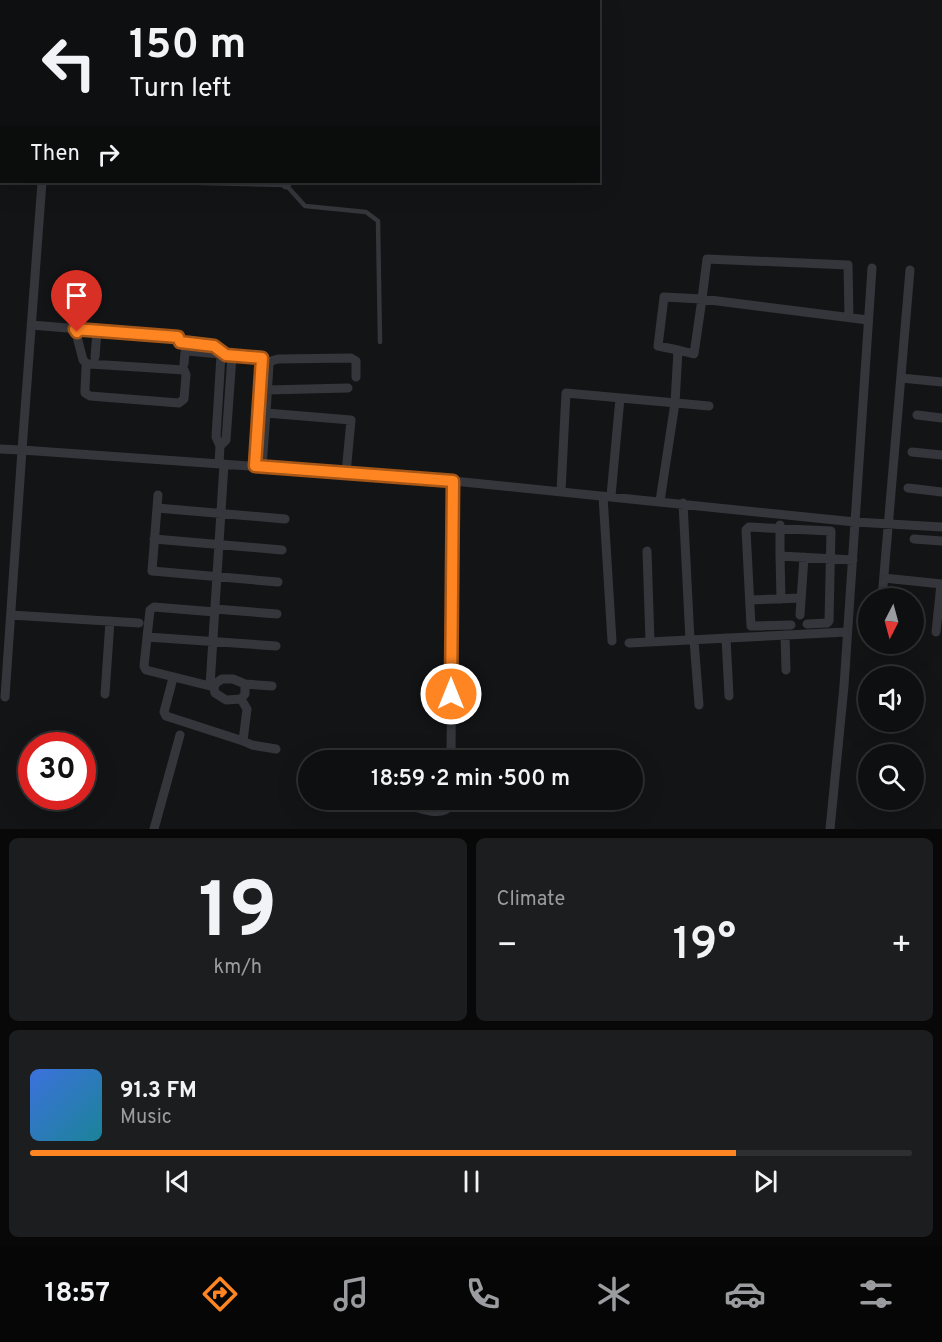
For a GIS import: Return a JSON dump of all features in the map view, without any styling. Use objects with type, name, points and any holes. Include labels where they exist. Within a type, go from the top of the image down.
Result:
[{"type":"street","points":[[5,697],[42,183]]},
{"type":"street","points":[[849,317],[848,265],[707,259],[702,299],[694,354],[658,346],[664,297],[702,299],[868,320]]},
{"type":"street","points":[[830,829],[847,632],[872,268]]},
{"type":"street","points":[[883,588],[910,270]]},
{"type":"street","points":[[32,325],[178,337],[181,367],[186,375],[184,399],[179,403],[90,396],[85,393],[88,365]]},
{"type":"street","points":[[75,329],[83,360],[88,365],[181,367]]},
{"type":"street","points":[[95,357],[97,331]]},
{"type":"street","points":[[180,342],[214,346],[226,355]]},
{"type":"street","points":[[660,501],[675,403],[678,350]]},
{"type":"street","points":[[181,367],[186,352],[260,357],[262,360],[258,467]]},
{"type":"street","points":[[226,355],[226,440],[220,446],[221,514],[212,686],[215,693],[226,700],[241,699],[245,694],[245,684]]},
{"type":"street","points":[[258,467],[271,361],[278,359],[355,359],[356,377]]},
{"type":"street","points":[[901,378],[942,382]]},
{"type":"street","points":[[267,390],[348,388]]},
{"type":"street","points":[[561,491],[566,393],[709,406]]},
{"type":"street","points":[[612,641],[607,496],[620,398]]},
{"type":"street","points":[[266,413],[351,420],[346,473]]},
{"type":"street","points":[[917,415],[942,418]]},
{"type":"street","points":[[0,449],[453,481],[855,522],[942,527]]},
{"type":"street","points":[[912,452],[942,455]]},
{"type":"street","points":[[451,750],[453,481]]},
{"type":"street","points":[[908,488],[942,492]]},
{"type":"street","points":[[158,495],[152,571],[278,582]]},
{"type":"street","points":[[683,503],[692,640],[699,705]]},
{"type":"street","points":[[157,508],[285,519]]},
{"type":"street","points":[[780,513],[781,599]]},
{"type":"street","points":[[791,625],[752,626],[746,530],[749,527],[831,531],[829,621],[807,624]]},
{"type":"street","points":[[154,539],[282,550]]},
{"type":"street","points":[[914,539],[942,541]]},
{"type":"street","points":[[647,551],[650,642]]},
{"type":"street","points":[[780,556],[852,560]]},
{"type":"street","points":[[800,615],[804,557]]},
{"type":"street","points":[[884,575],[942,582],[937,632]]},
{"type":"street","points":[[750,600],[801,598]]},
{"type":"street","points":[[212,686],[173,678],[145,669],[150,610],[154,607],[277,614]]},
{"type":"street","points":[[10,615],[139,623]]},
{"type":"street","points":[[105,694],[110,621]]},
{"type":"street","points":[[630,643],[847,632]]},
{"type":"street","points":[[785,635],[786,670]]},
{"type":"street","points":[[147,637],[276,646]]},
{"type":"street","points":[[726,638],[729,696]]},
{"type":"street","points":[[173,678],[164,712],[166,717],[252,745],[276,749]]},
{"type":"street","points":[[212,686],[222,679],[272,686]]},
{"type":"street","points":[[241,699],[246,709],[243,741]]},
{"type":"street","points":[[154,829],[180,735]]},
{"type":"street","points":[[426,810],[440,812],[445,810]]},
{"type":"lane","points":[[287,183],[305,206],[366,212],[378,221],[380,342]]},
{"type":"route","points":[[77,332],[75,329],[178,337],[180,342],[214,346],[226,355],[262,358],[255,466],[453,481],[451,694]]}]
